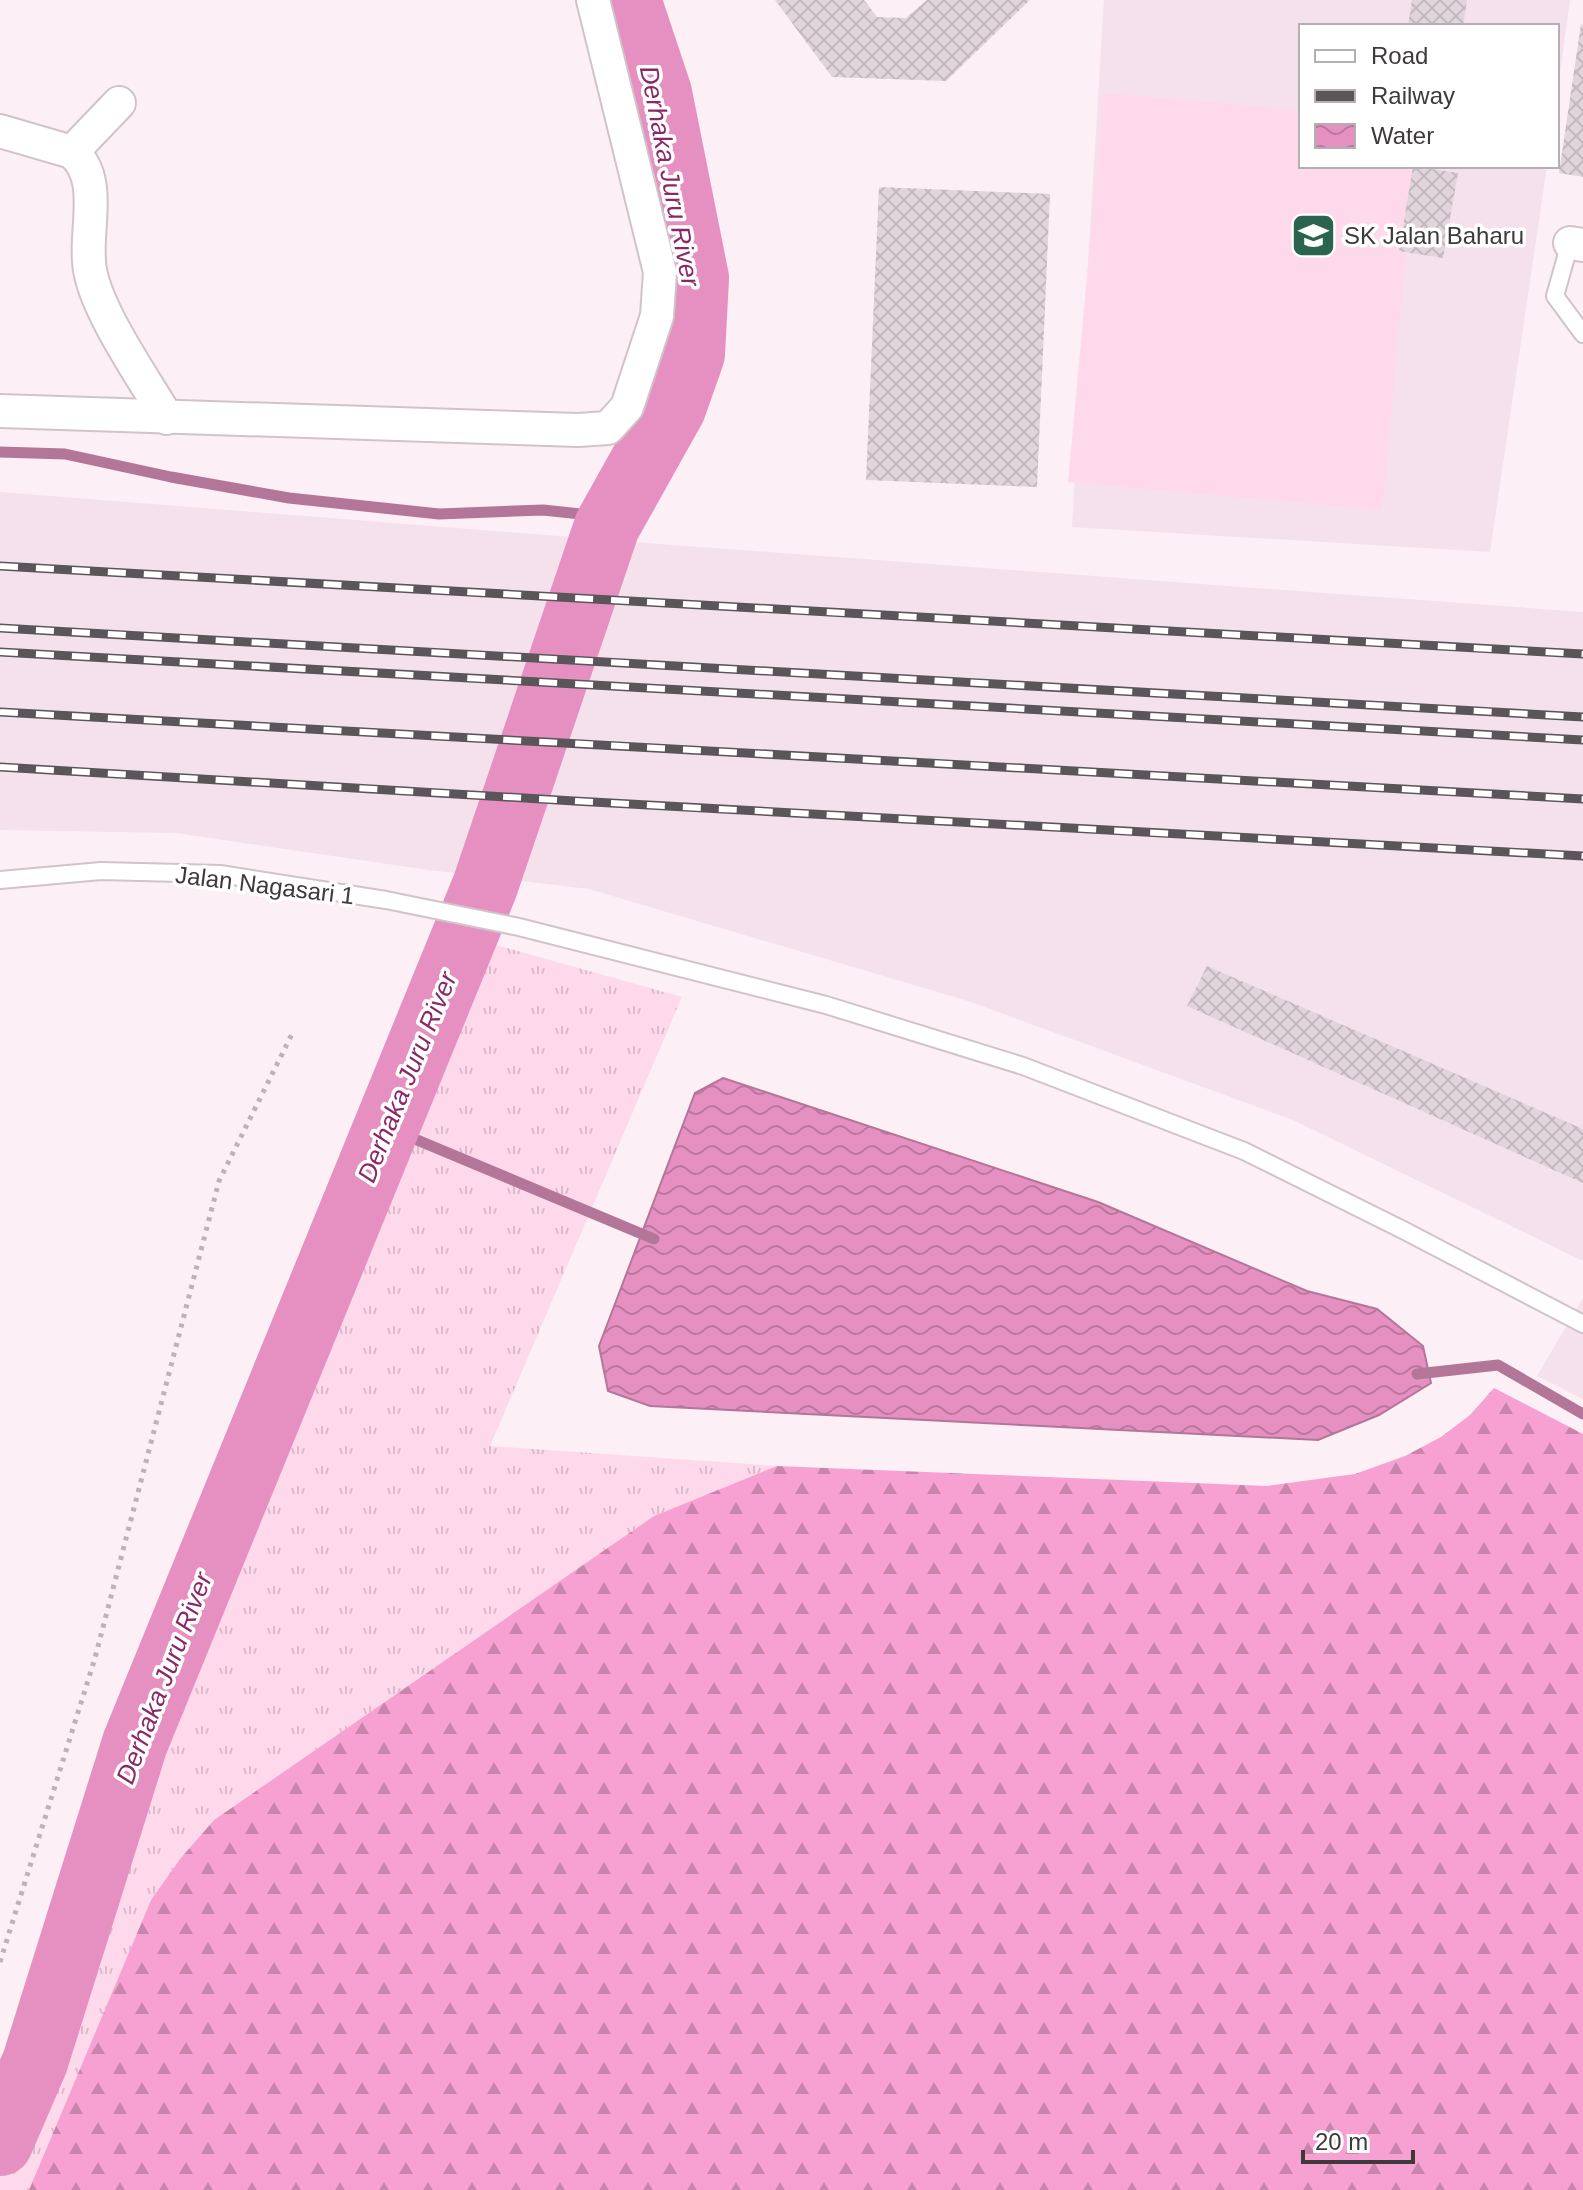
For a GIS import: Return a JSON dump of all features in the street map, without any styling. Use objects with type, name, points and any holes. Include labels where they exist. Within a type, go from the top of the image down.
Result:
[{"type":"street","points":[[0,411],[578,430],[608,428],[627,407],[642,362],[657,316],[660,272],[593,0]]},
{"type":"street","points":[[72,152],[119,103]]},
{"type":"street","points":[[0,131],[72,152],[82,160],[90,185],[90,270],[104,310],[167,418]]},
{"type":"lane","points":[[1577,244],[1555,296],[1583,334]]},
{"type":"lane","name":"Jalan Nagasari 1","points":[[0,880],[101,871],[220,874],[386,900],[519,927],[826,1005],[1023,1066],[1244,1151],[1583,1324]]},
{"type":"path","points":[[0,1962],[95,1658],[219,1181],[292,1034]]},
{"type":"shaded area","name":"SK Jalan Baharu","points":[[1104,0],[1570,0],[1559,80],[1559,24],[1299,24],[1299,168],[1547,168],[1490,552],[1072,527]]},
{"type":"shaded area","points":[[0,492],[1583,612],[1583,1261],[1293,1120],[968,1001],[589,889],[429,870],[176,833],[0,830]]},
{"type":"shaded area","points":[[1583,1298],[1583,1399],[1537,1376]]},
{"type":"green space","points":[[1104,93],[1299,110],[1299,168],[1414,168],[1382,510],[1068,482]]},
{"type":"green space","points":[[482,941],[682,997],[490,1446],[777,1466],[654,1516],[214,1820],[180,1859],[151,1900],[29,2190],[0,2190],[0,2164],[73,1974],[146,1753],[291,1410]]},
{"type":"green space","points":[[1494,1388],[1583,1434],[1583,2190],[29,2190],[151,1900],[180,1859],[214,1820],[654,1516],[777,1466],[1267,1486],[1355,1474],[1405,1456],[1441,1437],[1470,1415]]},
{"type":"water","points":[[723,1078],[1098,1202],[1307,1291],[1377,1309],[1423,1346],[1431,1383],[1379,1415],[1318,1440],[650,1406],[608,1391],[599,1346],[695,1093]]},
{"type":"building","points":[[775,0],[864,0],[877,17],[906,18],[927,0],[1030,0],[946,81],[832,77]]},
{"type":"building","points":[[1412,0],[1467,0],[1463,24],[1408,24]]},
{"type":"building","points":[[1583,25],[1583,177],[1559,173]]},
{"type":"building","points":[[1413,168],[1458,173],[1443,258],[1399,251]]},
{"type":"building","points":[[879,187],[1050,194],[1037,487],[866,480]]},
{"type":"building","points":[[1207,966],[1583,1129],[1583,1183],[1187,1006]]},
{"type":"waterway","name":"Derhaka Juru River","points":[[0,2143],[35,2062],[135,1743],[485,886],[607,526],[673,408],[692,354],[696,278],[659,93],[628,0]]},
{"type":"waterway","points":[[0,452],[65,454],[289,498],[439,514],[543,510],[590,515],[607,526]]},
{"type":"waterway","points":[[386,1127],[654,1239]]},
{"type":"waterway","points":[[1417,1374],[1498,1365],[1583,1414]]},
{"type":"railway","points":[[0,566],[1583,654]]},
{"type":"railway","points":[[0,628],[1583,717]]},
{"type":"railway","points":[[0,652],[1583,740]]},
{"type":"railway","points":[[0,712],[1583,799]]},
{"type":"railway","points":[[0,767],[1583,856]]},
{"type":"place","name":"SK Jalan Baharu","points":[[1313,235]]}]
